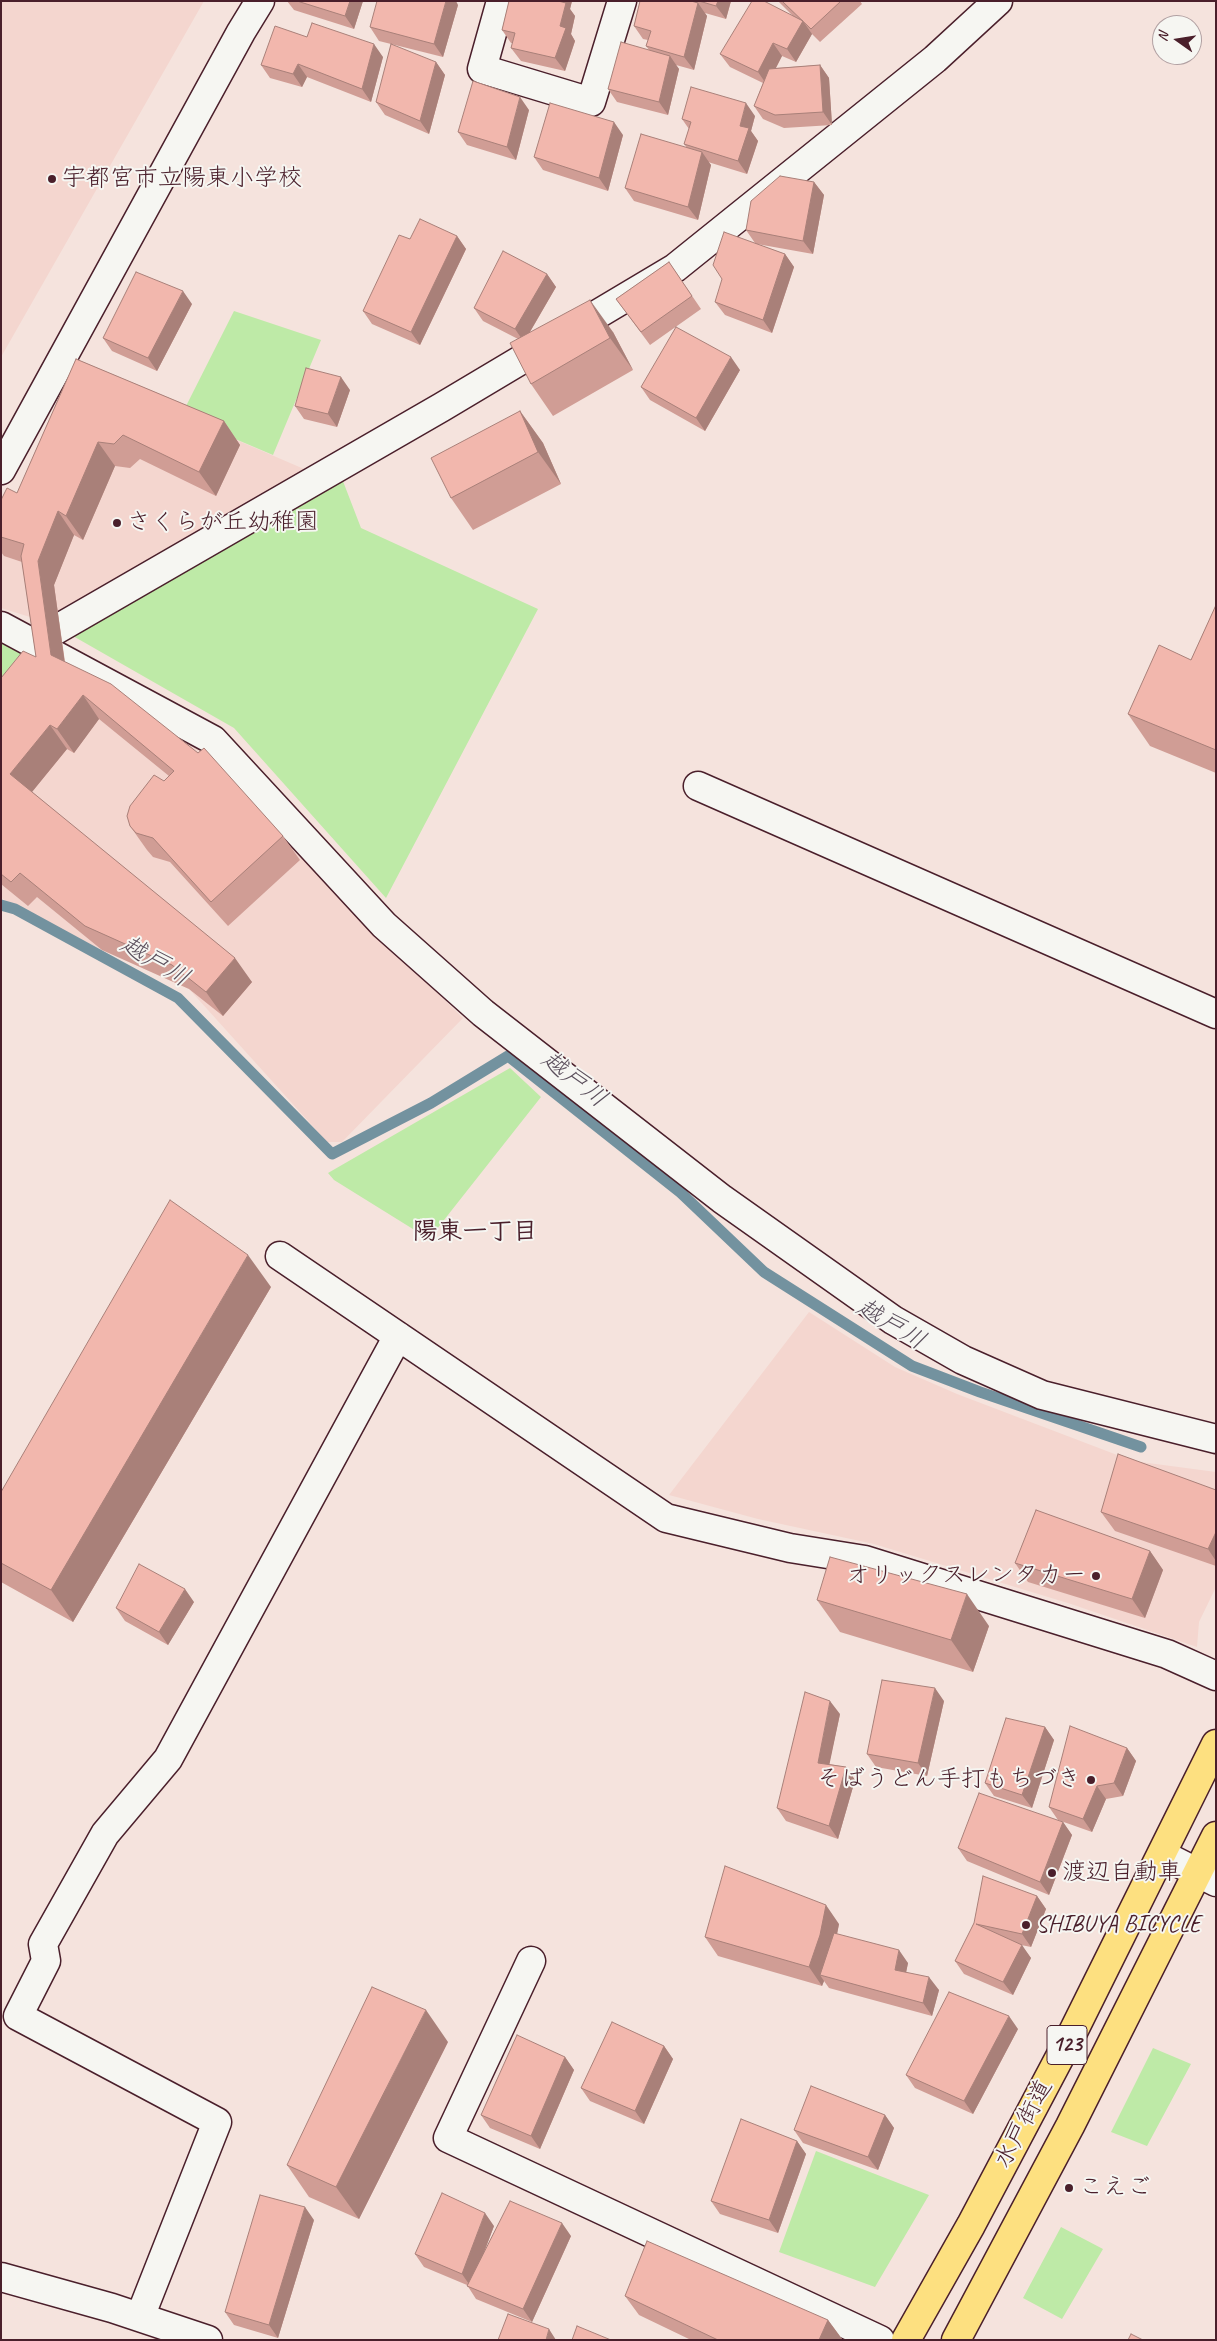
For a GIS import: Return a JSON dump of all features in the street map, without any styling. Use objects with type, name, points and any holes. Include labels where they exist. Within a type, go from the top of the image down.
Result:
[{"type":"highway","name":"水戸街道","points":[[906,2340],[971,2225],[1068,2043],[1216,1744]]},
{"type":"highway","name":"水戸街道","points":[[956,2340],[1070,2126],[1207,1877],[1216,1836]]},
{"type":"street","points":[[1,470],[202,102],[260,1]]},
{"type":"street","points":[[501,1],[482,69],[592,102],[622,1]]},
{"type":"street","points":[[33,643],[442,407],[675,268],[935,59],[998,1]]},
{"type":"street","points":[[1,626],[213,740],[384,925],[483,1013],[722,1199],[893,1320],[963,1360],[1042,1395],[1216,1439]]},
{"type":"street","points":[[698,786],[1216,1014]]},
{"type":"street","points":[[280,1256],[666,1518],[790,1548],[865,1560],[1167,1654],[1216,1676]]},
{"type":"street","points":[[140,2317],[217,2122],[18,2016],[46,1961],[43,1944],[105,1834],[168,1759],[398,1336]]},
{"type":"street","points":[[1162,1855],[1207,1877]]},
{"type":"street","points":[[531,1961],[448,2138],[880,2340]]},
{"type":"street","points":[[1,2278],[140,2317],[208,2340]]},
{"type":"shaded area","name":"宇都宮市立陽東小学校","points":[[1,1],[204,1],[1,357]]},
{"type":"shaded area","name":"さくらが丘幼稚園","points":[[181,416],[311,472],[43,621],[1,608],[1,548]]},
{"type":"shaded area","points":[[45,668],[213,749],[343,901],[463,1018],[342,1142],[327,1142],[189,989],[102,950],[1,898],[1,723]]},
{"type":"shaded area","points":[[809,1312],[895,1367],[957,1394],[1133,1461],[1216,1472],[1216,1587],[1199,1622],[1197,1647],[1071,1604],[874,1544],[758,1519],[669,1495]]},
{"type":"green space","points":[[234,311],[321,340],[273,455],[181,416]]},
{"type":"green space","points":[[341,476],[361,528],[538,609],[386,898],[234,728],[73,636]]},
{"type":"green space","points":[[1,636],[30,649],[1,685]]},
{"type":"green space","points":[[510,1068],[541,1097],[429,1239],[334,1180],[328,1173]]},
{"type":"green space","points":[[1153,2048],[1191,2064],[1147,2146],[1111,2132]]},
{"type":"green space","points":[[816,2151],[929,2195],[875,2287],[779,2252]]},
{"type":"green space","points":[[1061,2227],[1103,2249],[1062,2319],[1023,2298]]},
{"type":"building","points":[[297,1],[350,1],[345,16]]},
{"type":"building","points":[[377,1],[446,1],[434,44],[370,27]]},
{"type":"building","points":[[509,1],[558,1],[566,3],[560,26],[566,28],[555,58],[511,48],[515,33],[502,30]]},
{"type":"building","points":[[640,1],[691,1],[698,3],[684,57],[646,46],[651,31],[634,26]]},
{"type":"building","points":[[699,1],[718,1],[716,6]]},
{"type":"building","points":[[752,1],[764,1],[803,21],[787,49],[773,43],[758,72],[720,54]]},
{"type":"building","points":[[782,1],[841,1],[811,29]]},
{"type":"building","points":[[312,23],[374,44],[362,89],[298,64],[293,74],[261,65],[275,26],[307,37]]},
{"type":"building","points":[[621,42],[670,56],[659,102],[608,89]]},
{"type":"building","points":[[391,44],[436,62],[420,121],[376,102]]},
{"type":"building","points":[[820,65],[823,112],[775,115],[754,106],[769,69]]},
{"type":"building","points":[[473,81],[520,97],[507,147],[458,132]]},
{"type":"building","points":[[691,87],[746,103],[740,126],[749,128],[738,161],[684,144],[691,122],[682,119]]},
{"type":"building","points":[[550,103],[614,122],[599,178],[534,157]]},
{"type":"building","points":[[641,134],[702,152],[688,207],[625,188]]},
{"type":"building","points":[[780,176],[814,182],[803,241],[746,230],[751,201]]},
{"type":"building","points":[[420,219],[457,236],[411,332],[363,311],[399,235],[410,239]]},
{"type":"building","points":[[724,232],[785,254],[763,320],[715,302],[722,279],[713,265]]},
{"type":"building","points":[[503,251],[547,274],[515,329],[474,308]]},
{"type":"building","points":[[669,262],[692,296],[641,332],[616,299]]},
{"type":"building","points":[[136,272],[183,291],[148,358],[103,338]]},
{"type":"building","points":[[590,300],[610,338],[531,384],[510,343]]},
{"type":"building","points":[[676,327],[731,357],[696,418],[641,387]]},
{"type":"building","points":[[76,359],[224,421],[199,472],[123,435],[114,444],[98,442],[66,516],[58,511],[38,561],[51,655],[111,684],[198,753],[204,748],[283,836],[211,902],[153,838],[136,833],[130,826],[127,816],[130,806],[154,775],[164,781],[174,771],[83,695],[57,729],[50,725],[10,774],[235,958],[206,992],[172,965],[85,926],[20,873],[11,882],[1,874],[1,678],[23,651],[36,657],[21,556],[24,544],[1,537],[1,500],[7,488],[17,493]]},
{"type":"building","points":[[306,368],[341,377],[328,414],[295,406]]},
{"type":"building","points":[[520,411],[538,452],[451,498],[431,458]]},
{"type":"building","points":[[1216,605],[1216,750],[1128,714],[1159,645],[1191,660]]},
{"type":"building","points":[[170,1200],[248,1255],[51,1590],[1,1563],[1,1492]]},
{"type":"building","points":[[1118,1454],[1216,1490],[1216,1532],[1208,1549],[1101,1512]]},
{"type":"building","name":"オリックスレンタカー","points":[[1036,1510],[1150,1551],[1132,1599],[1015,1563]]},
{"type":"building","points":[[830,1557],[967,1594],[951,1640],[817,1600]]},
{"type":"building","points":[[139,1564],[185,1589],[159,1632],[116,1608]]},
{"type":"building","points":[[882,1680],[935,1688],[918,1763],[867,1754]]},
{"type":"building","points":[[805,1692],[830,1701],[818,1763],[846,1767],[829,1826],[777,1808]]},
{"type":"building","points":[[1006,1718],[1045,1727],[1022,1795],[985,1783]]},
{"type":"building","points":[[1070,1726],[1127,1748],[1114,1783],[1097,1786],[1083,1819],[1049,1807]]},
{"type":"building","points":[[979,1793],[1063,1822],[1040,1882],[958,1848]]},
{"type":"building","points":[[725,1866],[826,1905],[820,1935],[809,1967],[705,1937]]},
{"type":"building","points":[[983,1876],[1037,1896],[1022,1934],[976,1924],[1022,1945],[1003,1982],[955,1961],[974,1923]]},
{"type":"building","points":[[834,1933],[899,1950],[895,1970],[929,1977],[923,2003],[820,1975]]},
{"type":"building","points":[[372,1987],[426,2010],[336,2187],[287,2165]]},
{"type":"building","points":[[949,1992],[1009,2016],[964,2101],[906,2075]]},
{"type":"building","points":[[612,2022],[664,2046],[635,2111],[581,2088]]},
{"type":"building","points":[[517,2035],[565,2057],[531,2136],[481,2115]]},
{"type":"building","points":[[811,2086],[885,2115],[868,2157],[794,2130]]},
{"type":"building","points":[[741,2119],[797,2141],[769,2220],[711,2201]]},
{"type":"building","points":[[442,2193],[485,2213],[462,2274],[415,2254]]},
{"type":"building","points":[[260,2195],[305,2207],[269,2325],[225,2312]]},
{"type":"building","points":[[510,2201],[562,2223],[523,2309],[467,2286]]},
{"type":"building","points":[[647,2241],[828,2320],[819,2340],[718,2340],[625,2296]]},
{"type":"building","points":[[508,2314],[549,2329],[546,2340],[498,2340]]},
{"type":"building","points":[[577,2326],[611,2340],[572,2340]]},
{"type":"building","points":[[1131,2334],[1143,2340],[1128,2340]]},
{"type":"waterway","name":"越戸川","points":[[1,905],[15,909],[178,998],[332,1154],[431,1103],[508,1056],[681,1193],[764,1272],[912,1366],[980,1392],[1141,1447]]},
{"type":"place","name":"宇都宮市立陽東小学校","points":[[52,179]]},
{"type":"place","name":"さくらが丘幼稚園","points":[[117,523]]},
{"type":"place","name":"オリックスレンタカー","points":[[1096,1576]]},
{"type":"place","name":"そばうどん手打もちづき","points":[[1091,1780]]},
{"type":"place","name":"渡辺自動車","points":[[1052,1873]]},
{"type":"place","name":"SHIBUYA BICYCLE","points":[[1026,1925]]},
{"type":"place","name":"こえご","points":[[1069,2188]]},
{"type":"district","name":"陽東一丁目","points":[[475,1232]]}]
